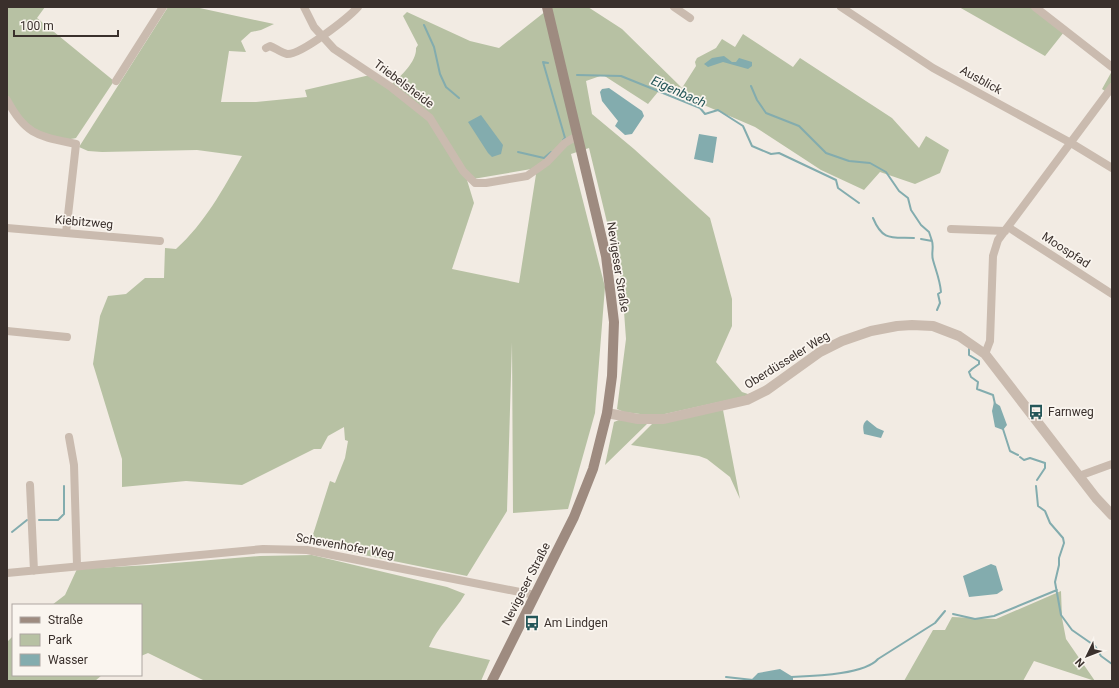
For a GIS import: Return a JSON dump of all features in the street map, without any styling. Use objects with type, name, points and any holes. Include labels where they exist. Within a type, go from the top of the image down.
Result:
[{"type":"main road","name":"Nevigeser Straße","points":[[492,681],[574,517],[593,469],[607,413],[614,349],[611,290],[604,249],[546,7]]},
{"type":"street","points":[[116,81],[164,7]]},
{"type":"street","name":"Triebelsheide","points":[[304,7],[314,26],[334,49],[391,87],[430,118],[463,171],[475,182],[494,182],[527,176],[547,162],[565,143],[577,136]]},
{"type":"street","points":[[266,48],[270,46],[287,54],[291,54],[322,36],[358,7]]},
{"type":"street","points":[[674,7],[690,18]]},
{"type":"street","name":"Ausblick","points":[[841,7],[934,68],[1071,143],[1112,168]]},
{"type":"street","points":[[1035,7],[1112,67]]},
{"type":"street","points":[[985,354],[990,342],[993,256],[998,240],[1112,87]]},
{"type":"street","points":[[7,100],[22,124],[39,136],[76,144],[66,233]]},
{"type":"street","name":"Kiebitzweg","points":[[7,228],[160,241]]},
{"type":"street","points":[[951,228],[1006,229]]},
{"type":"street","name":"Moospfad","points":[[1006,229],[1112,294]]},
{"type":"street","name":"Oberdüsseler Weg","points":[[607,413],[638,419],[664,419],[748,400],[767,390],[820,352],[842,341],[871,331],[897,326],[912,325],[943,329],[959,336],[985,354],[1079,476],[1112,515]]},
{"type":"street","points":[[7,331],[67,337]]},
{"type":"street","points":[[70,438],[74,465],[77,566]]},
{"type":"street","points":[[1079,476],[1112,464]]},
{"type":"street","points":[[30,485],[34,571]]},
{"type":"street","name":"Schevenhofer Weg","points":[[7,573],[263,549],[292,548],[336,555],[535,595]]},
{"type":"green space","points":[[7,7],[45,7],[37,18],[114,81],[76,138],[62,138],[48,134],[26,123],[16,110],[7,94]]},
{"type":"green space","points":[[168,7],[195,7],[274,24],[261,30],[251,32],[241,41],[246,52],[229,51],[221,102],[256,102],[307,97],[305,90],[370,75],[392,84],[404,73],[411,63],[418,45],[403,16],[407,12],[470,41],[499,48],[551,7],[588,7],[622,29],[682,88],[696,66],[695,62],[697,58],[716,48],[722,39],[735,47],[743,34],[793,67],[800,58],[892,118],[919,148],[926,136],[949,150],[940,173],[915,184],[880,172],[864,190],[821,170],[755,127],[662,87],[648,104],[603,75],[586,81],[592,114],[634,149],[710,218],[732,299],[732,326],[716,362],[742,392],[748,394],[757,391],[755,394],[656,416],[624,412],[617,409],[626,339],[622,284],[589,148],[571,154],[605,287],[595,413],[568,509],[513,513],[512,342],[507,511],[467,576],[310,544],[330,481],[335,483],[345,458],[348,441],[345,440],[344,427],[328,436],[321,449],[314,449],[242,485],[186,481],[122,487],[122,459],[93,364],[100,316],[108,296],[126,294],[145,278],[164,278],[165,248],[176,249],[196,228],[213,205],[242,156],[197,150],[102,152],[88,151],[79,147]],"holes":[[[537,168],[519,283],[452,269],[474,203],[467,180]]]},
{"type":"green space","points":[[959,7],[1031,7],[1064,32],[1045,56]]},
{"type":"green space","points":[[1112,71],[1112,82],[1105,91],[1102,89]]},
{"type":"green space","points":[[723,410],[740,499],[730,477],[707,459],[699,456],[631,445],[653,423]]},
{"type":"green space","points":[[619,420],[648,423],[605,465],[614,422]]},
{"type":"green space","points":[[312,555],[447,587],[465,594],[441,626],[429,647],[490,660],[481,681],[205,681],[148,653],[142,656],[142,604],[53,604],[65,595],[77,569],[260,556]]},
{"type":"green space","points":[[1061,591],[1062,618],[1066,639],[1095,681],[1034,661],[1023,681],[904,681],[933,630],[945,630],[952,617],[996,619]]},
{"type":"green space","points":[[12,637],[12,676],[101,676],[95,681],[7,681],[7,642]]},
{"type":"water","points":[[724,56],[732,62],[736,62],[739,58],[752,62],[752,66],[748,69],[723,62],[708,67],[704,64],[712,58]]},
{"type":"water","points":[[609,88],[642,111],[644,116],[632,134],[625,135],[615,126],[618,121],[602,101],[600,92],[602,89]]},
{"type":"water","points":[[481,115],[503,145],[501,154],[492,157],[468,122]]},
{"type":"water","points":[[699,134],[717,137],[713,163],[694,159]]},
{"type":"water","points":[[994,402],[1000,406],[1007,425],[1003,430],[995,427],[992,411]]},
{"type":"water","points":[[867,420],[877,428],[884,431],[881,438],[864,434],[863,428]]},
{"type":"water","points":[[991,564],[996,566],[1003,590],[997,594],[969,597],[963,576]]},
{"type":"water","points":[[780,669],[793,677],[793,680],[751,680],[758,673]]},
{"type":"waterway","name":"Eigenbach","points":[[424,25],[434,47],[440,74],[446,87],[459,98]]},
{"type":"waterway","name":"Eigenbach","points":[[548,63],[543,62],[565,138],[563,140]]},
{"type":"waterway","name":"Eigenbach","points":[[577,75],[621,76],[700,108],[705,114],[718,110],[743,126],[752,146],[771,154],[779,153],[836,180],[838,188],[859,203]]},
{"type":"waterway","points":[[751,86],[757,100],[766,113],[799,126],[826,153],[849,161],[870,163],[886,172],[899,191],[908,198],[911,210],[921,225],[929,232],[932,241]]},
{"type":"waterway","name":"Eigenbach","points":[[518,152],[544,158],[551,152]]},
{"type":"waterway","name":"Eigenbach","points":[[873,218],[881,231],[889,237],[914,238]]},
{"type":"waterway","name":"Eigenbach","points":[[921,239],[932,241],[933,243],[932,258],[941,292],[938,294],[940,303],[937,310]]},
{"type":"waterway","name":"Eigenbach","points":[[969,349],[969,355],[979,361],[979,364],[969,372],[971,377],[978,382],[977,389],[993,395],[995,404]]},
{"type":"waterway","name":"Eigenbach","points":[[1003,429],[1010,451],[1018,455]]},
{"type":"waterway","name":"Eigenbach","points":[[1020,457],[1024,460],[1030,458],[1045,463],[1045,468],[1037,480]]},
{"type":"waterway","points":[[39,520],[58,520],[64,514],[64,486]]},
{"type":"waterway","name":"Eigenbach","points":[[1036,486],[1038,506],[1045,511],[1050,523],[1063,538],[1064,543],[1059,558],[1055,582],[1061,615],[1072,630],[1095,646],[1101,656],[1112,664]]},
{"type":"waterway","points":[[12,532],[27,520]]},
{"type":"waterway","points":[[953,614],[975,619],[994,616],[1057,590]]},
{"type":"waterway","points":[[791,677],[838,674],[862,668],[871,664],[935,623],[945,611]]},
{"type":"waterway","points":[[726,677],[753,680]]},
{"type":"place","name":"Farnweg","points":[[1036,412]]},
{"type":"place","name":"Am Lindgen","points":[[532,623]]}]
